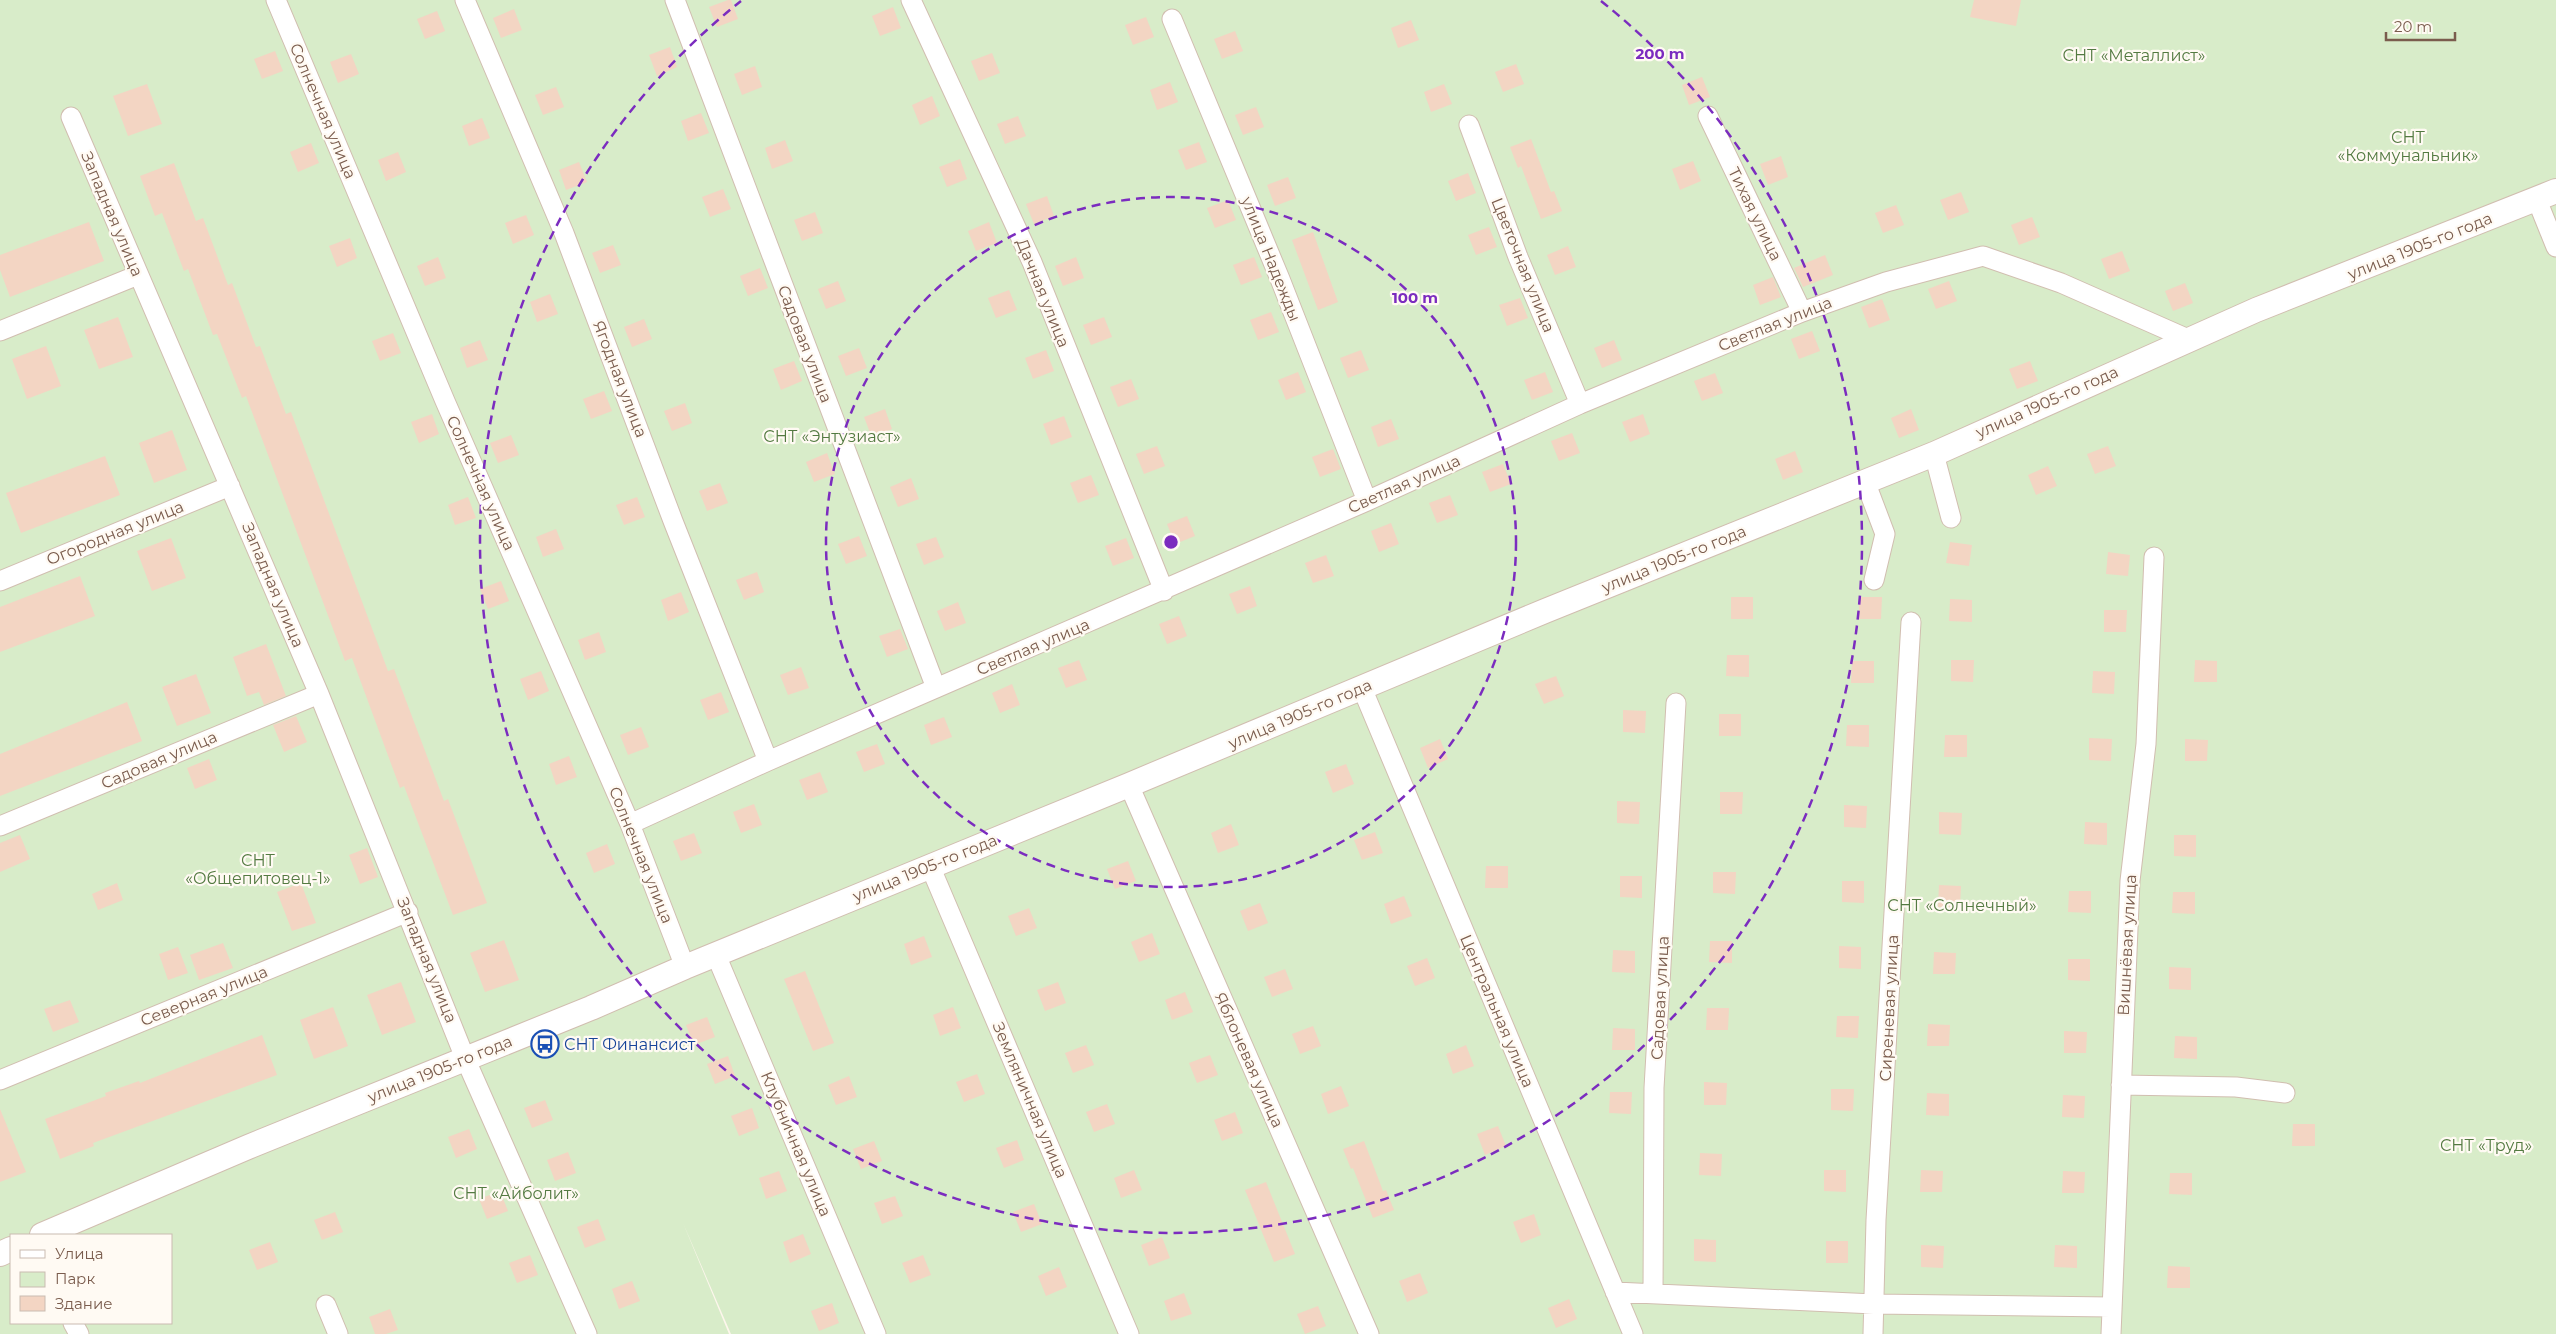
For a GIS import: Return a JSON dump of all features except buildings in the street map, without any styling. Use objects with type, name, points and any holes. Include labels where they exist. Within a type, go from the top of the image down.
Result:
[{"type":"street","name":"Солнечная улица","points":[[276,0],[445,401],[630,824],[685,967]]},
{"type":"street","name":"Ягодная улица","points":[[465,0],[564,233],[673,522],[768,761]]},
{"type":"street","name":"Садовая улица","points":[[675,0],[936,688]]},
{"type":"street","name":"Дачная улица","points":[[911,0],[1032,262],[1164,591]]},
{"type":"street","name":"улица Надежды","points":[[1172,19],[1284,289],[1367,501]]},
{"type":"street","name":"Тихая улица","points":[[1708,116],[1802,312]]},
{"type":"street","name":"Западная улица","points":[[71,117],[319,694],[466,1058],[587,1334]]},
{"type":"street","name":"Цветочная улица","points":[[1469,124],[1518,257],[1580,404]]},
{"type":"street","points":[[2546,195],[2556,247]]},
{"type":"street","name":"улица 1905-го года","points":[[44,1234],[248,1147],[591,1008],[685,967],[1934,454],[2188,339],[2546,195]]},
{"type":"street","name":"Светлая улица","points":[[630,824],[768,761],[1164,591],[1580,404],[1802,312],[1886,282],[1983,256],[2061,283],[2188,339]]},
{"type":"street","points":[[0,331],[138,275]]},
{"type":"street","points":[[1934,454],[1951,518]]},
{"type":"street","points":[[1865,481],[1885,534],[1874,580]]},
{"type":"street","name":"Огородная улица","points":[[0,581],[230,486]]},
{"type":"street","name":"Вишнёвая улица","points":[[2111,1334],[2130,880],[2146,744],[2154,556]]},
{"type":"street","name":"Сиреневая улица","points":[[1873,1334],[1877,1210],[1911,622]]},
{"type":"street","name":"Центральная улица","points":[[1362,688],[1633,1334]]},
{"type":"street","name":"Садовая улица","points":[[0,826],[319,694]]},
{"type":"street","name":"Садовая улица","points":[[1654,1294],[1654,1088],[1676,703]]},
{"type":"street","name":"Яблоневая улица","points":[[1129,785],[1369,1334]]},
{"type":"street","name":"Земляничная улица","points":[[930,866],[1129,1334]]},
{"type":"street","name":"Северная улица","points":[[0,1080],[408,912]]},
{"type":"street","name":"Клубничная улица","points":[[716,955],[876,1334]]},
{"type":"street","points":[[2121,1085],[2236,1088],[2285,1093]]},
{"type":"street","points":[[1615,1292],[1874,1304],[2111,1307]]},
{"type":"street","points":[[326,1305],[338,1334]]},
{"type":"green space","points":[[0,0],[2556,0],[2556,1334],[731,1334],[683,1223],[729,1334],[0,1334]]},
{"type":"place","name":"СНТ Финансист","points":[[545,1044]]},
{"type":"park label","name":"СНТ «Металлист»","points":[[2134,55]]},
{"type":"park label","name":"СНТ «Коммунальник»","points":[[2408,146]]},
{"type":"park label","name":"СНТ «Энтузиаст»","points":[[832,436]]},
{"type":"park label","name":"СНТ «Общепитовец-1»","points":[[258,869]]},
{"type":"park label","name":"СНТ «Солнечный»","points":[[1962,905]]},
{"type":"park label","name":"СНТ «Труд»","points":[[2486,1145]]},
{"type":"park label","name":"СНТ «Айболит»","points":[[516,1193]]}]
